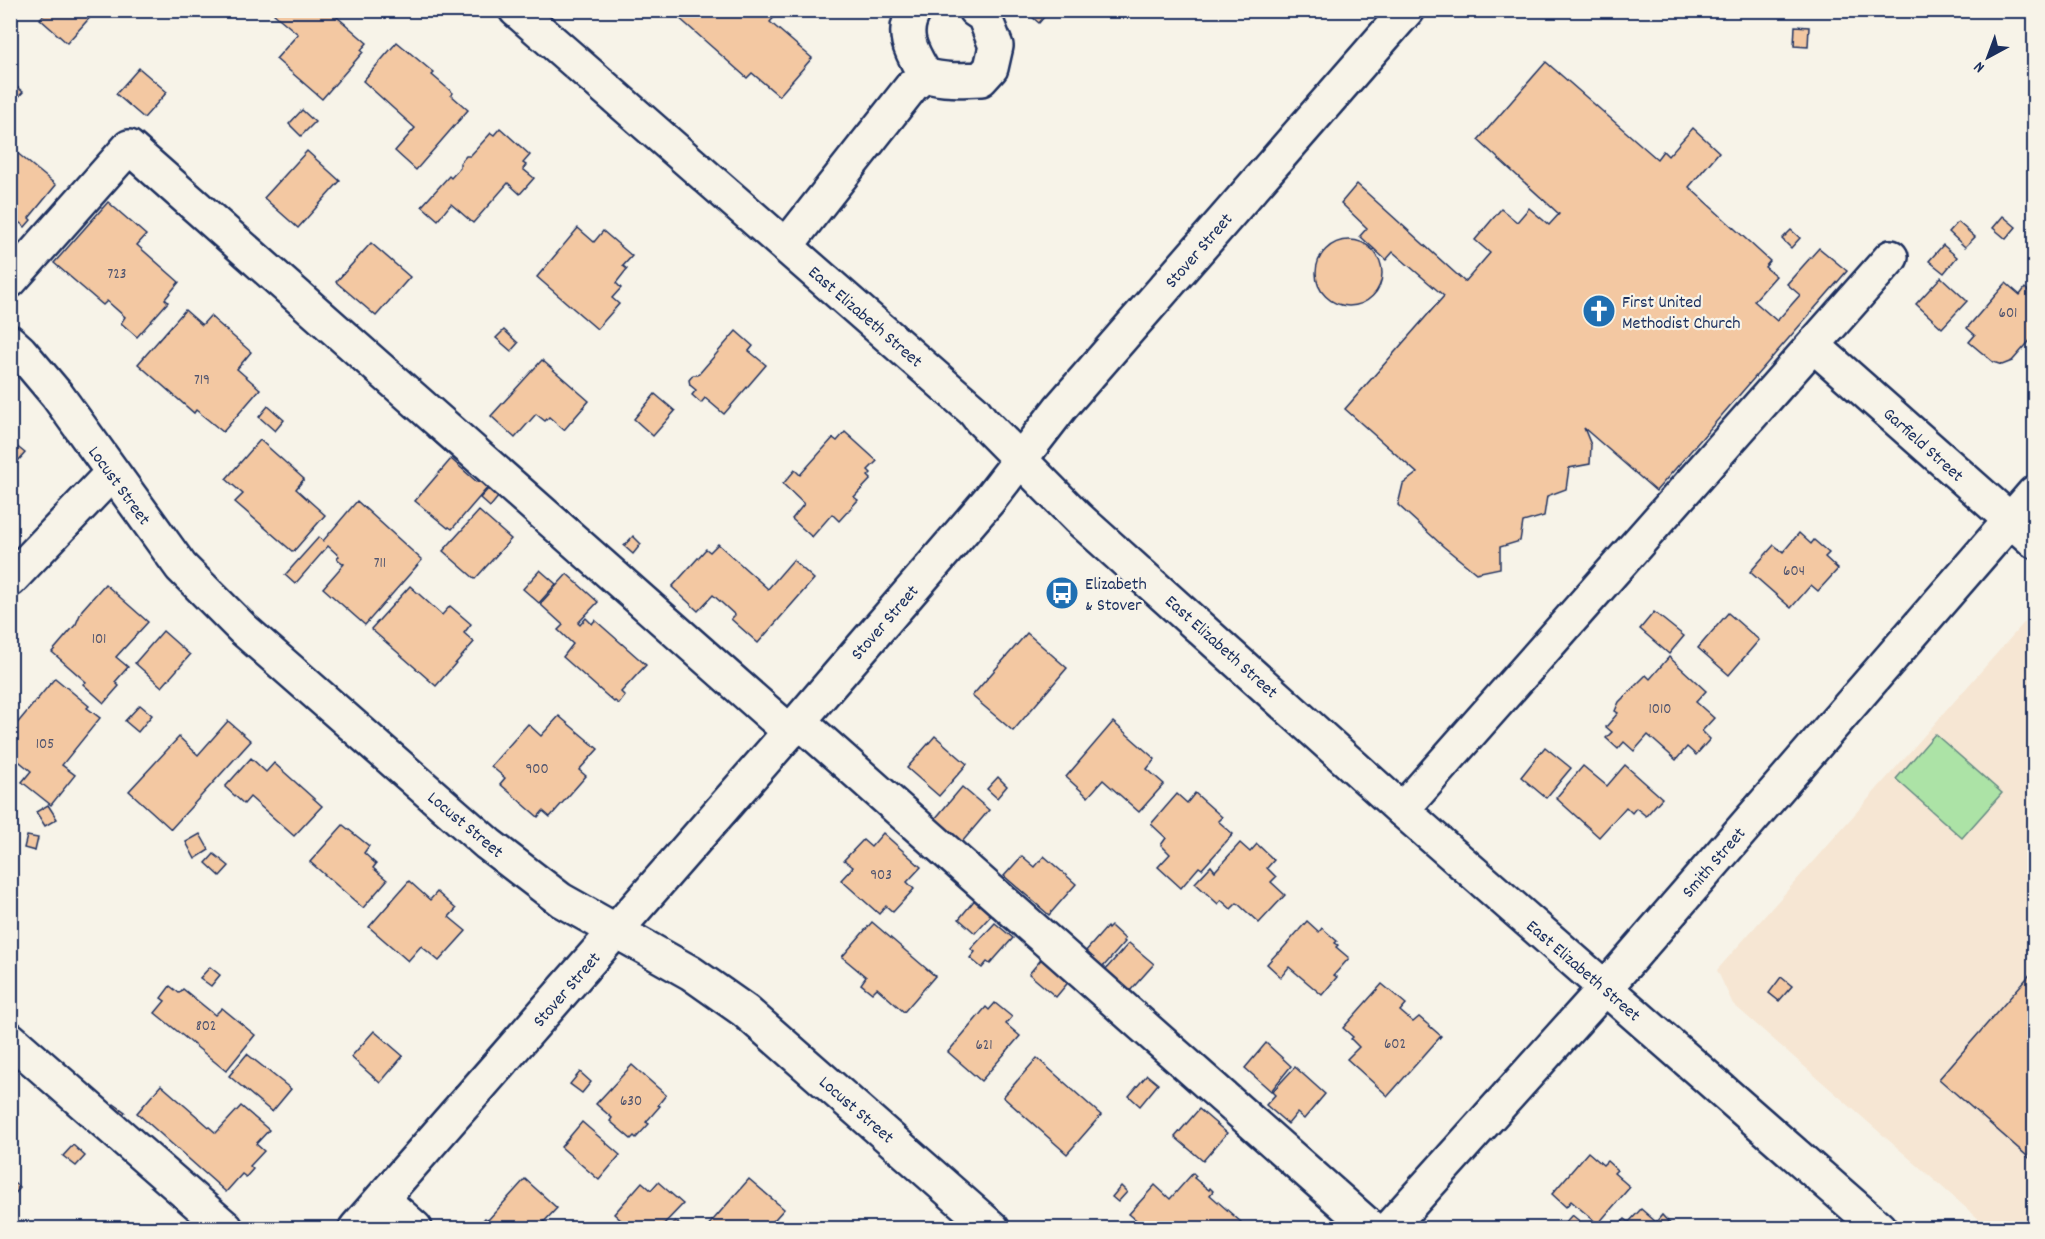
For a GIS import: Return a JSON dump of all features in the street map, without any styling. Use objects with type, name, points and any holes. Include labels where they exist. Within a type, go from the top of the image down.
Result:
[{"type":"street","name":"East Elizabeth Street","points":[[516,10],[974,411],[1078,518],[1402,810],[1879,1228]]},
{"type":"street","points":[[915,10],[908,32],[910,48],[925,75],[937,79],[981,80],[991,68],[996,46],[984,16],[975,10]]},
{"type":"street","name":"Stover Street","points":[[356,1228],[794,727],[1022,459],[1061,407],[1407,10]]},
{"type":"street","points":[[786,246],[912,86],[925,75]]},
{"type":"street","points":[[10,281],[129,147],[1371,1228]]},
{"type":"street","points":[[1402,810],[1891,257]]},
{"type":"street","name":"Locust Street","points":[[10,342],[57,395],[181,567],[243,629],[488,844],[561,900],[691,974],[745,1011],[992,1228]]},
{"type":"street","name":"Garfield Street","points":[[1814,346],[2034,542]]},
{"type":"street","points":[[10,580],[112,473]]},
{"type":"street","name":"Smith Street","points":[[1389,1228],[1605,988],[2034,493]]},
{"type":"street","points":[[10,1039],[226,1228]]},
{"type":"street","points":[[382,1199],[415,1228]]},
{"type":"shaded area","points":[[2029,617],[2034,622],[2034,1228],[1989,1228],[1733,1004],[1717,970]]},
{"type":"green space","points":[[1935,734],[2002,793],[1962,838],[1896,779]]},
{"type":"building","points":[[48,10],[90,10],[94,13],[67,43],[40,19]]},
{"type":"building","points":[[277,10],[329,10],[367,43],[361,50],[363,52],[322,99],[276,59],[298,34],[274,14]]},
{"type":"building","points":[[683,10],[776,10],[779,12],[770,22],[812,58],[779,96],[752,73],[747,78],[678,17]]},
{"type":"building","points":[[1024,10],[1050,10],[1039,23]]},
{"type":"building","points":[[1795,26],[1809,27],[1808,47],[1794,46]]},
{"type":"building","points":[[397,42],[434,73],[432,75],[468,110],[416,170],[395,151],[415,128],[363,81]]},
{"type":"building","name":"First United Methodist Church","points":[[1546,62],[1657,159],[1663,151],[1668,156],[1693,128],[1719,152],[1689,187],[1770,261],[1765,267],[1776,276],[1754,301],[1777,321],[1800,295],[1787,284],[1819,248],[1847,271],[1656,491],[1584,428],[1591,445],[1590,464],[1569,468],[1566,489],[1547,496],[1544,516],[1523,522],[1520,541],[1500,547],[1500,568],[1476,573],[1398,505],[1403,484],[1417,473],[1345,409],[1444,296],[1393,252],[1386,260],[1360,236],[1367,228],[1341,203],[1357,184],[1465,282],[1490,253],[1475,240],[1501,209],[1517,222],[1529,208],[1549,225],[1559,214],[1478,140]]},
{"type":"building","points":[[139,68],[167,92],[144,118],[116,94]]},
{"type":"building","points":[[10,83],[23,92],[10,106]]},
{"type":"building","points":[[302,110],[315,122],[301,136],[289,124]]},
{"type":"building","points":[[10,127],[19,135],[10,146]]},
{"type":"building","points":[[500,128],[530,155],[523,163],[526,165],[523,169],[534,178],[520,194],[508,183],[473,223],[451,204],[438,220],[422,206],[449,176],[451,178],[460,168],[460,163],[466,156],[470,156],[491,133],[494,135]]},
{"type":"building","points":[[10,147],[56,185],[29,218],[31,220],[25,227],[10,215]]},
{"type":"building","points":[[307,151],[340,181],[298,228],[264,198]]},
{"type":"building","points":[[108,202],[146,235],[137,245],[179,282],[165,299],[168,302],[137,337],[121,323],[125,317],[107,301],[103,305],[54,263]]},
{"type":"building","points":[[2003,216],[2016,227],[2006,239],[1993,228]]},
{"type":"building","points":[[1958,222],[1975,237],[1965,247],[1949,232]]},
{"type":"building","points":[[578,228],[594,242],[603,231],[632,256],[623,266],[627,269],[616,283],[621,288],[612,298],[619,304],[597,329],[537,277]]},
{"type":"building","points":[[1791,230],[1800,238],[1791,248],[1782,239]]},
{"type":"building","points":[[1355,240],[1373,249],[1380,260],[1382,273],[1380,286],[1373,297],[1362,304],[1343,306],[1325,297],[1318,286],[1316,267],[1325,249],[1336,242]]},
{"type":"building","points":[[371,243],[410,277],[376,316],[336,282]]},
{"type":"building","points":[[1943,245],[1957,257],[1944,273],[1929,261]]},
{"type":"building","points":[[1941,277],[1967,301],[1942,328],[1916,304]]},
{"type":"building","points":[[2006,283],[2020,295],[2025,288],[2034,296],[2034,336],[2012,361],[2002,365],[1993,362],[1969,342],[1975,335],[1967,328]]},
{"type":"building","points":[[185,310],[202,325],[210,316],[251,352],[237,369],[260,389],[223,432],[196,410],[194,413],[138,364]]},
{"type":"building","points":[[504,330],[518,343],[511,351],[496,338]]},
{"type":"building","points":[[736,331],[753,346],[749,351],[766,365],[724,414],[705,398],[701,403],[692,395],[696,390],[690,385],[689,380],[693,375],[698,375]]},
{"type":"building","points":[[542,360],[589,401],[564,430],[549,417],[545,421],[536,414],[515,438],[491,416]]},
{"type":"building","points":[[655,394],[675,411],[653,436],[634,419]]},
{"type":"building","points":[[268,406],[284,420],[275,431],[259,417]]},
{"type":"building","points":[[436,428],[464,454],[457,462],[429,437]]},
{"type":"building","points":[[845,432],[877,461],[868,470],[871,473],[868,476],[871,479],[854,497],[858,500],[839,521],[832,514],[812,537],[792,519],[804,504],[783,484],[795,470],[800,475],[833,438],[837,441]]},
{"type":"building","points":[[260,440],[304,479],[296,489],[325,515],[293,552],[235,502],[243,494],[226,479]]},
{"type":"building","points":[[10,441],[25,453],[10,470]]},
{"type":"building","points":[[451,459],[477,482],[480,479],[489,486],[452,529],[415,501]]},
{"type":"building","points":[[490,487],[499,496],[490,507],[480,498]]},
{"type":"building","points":[[357,501],[422,560],[365,625],[323,588],[344,564],[337,559],[339,556],[328,546],[295,584],[285,575],[319,537],[323,541]]},
{"type":"building","points":[[479,511],[511,539],[475,579],[443,551]]},
{"type":"building","points":[[1799,533],[1811,544],[1814,540],[1829,553],[1825,557],[1838,569],[1818,591],[1811,585],[1791,608],[1750,572],[1774,545],[1783,552]]},
{"type":"building","points":[[633,536],[641,544],[633,554],[624,546]]},
{"type":"building","points":[[718,544],[768,589],[793,560],[814,579],[758,643],[731,619],[735,615],[713,595],[698,611],[672,587],[706,549],[710,552]]},
{"type":"building","points":[[540,570],[556,584],[539,603],[523,589]]},
{"type":"building","points":[[567,574],[598,602],[578,623],[580,625],[586,618],[592,624],[595,620],[646,665],[621,692],[625,696],[619,704],[563,657],[573,644],[558,630],[563,625],[540,604]]},
{"type":"building","points":[[105,584],[148,622],[116,657],[128,667],[115,682],[119,686],[104,703],[83,684],[86,682],[52,652],[76,624],[82,610]]},
{"type":"building","points":[[410,586],[442,615],[450,606],[471,624],[464,633],[474,642],[436,686],[371,629]]},
{"type":"building","points":[[1654,612],[1684,636],[1669,654],[1640,629]]},
{"type":"building","points":[[1728,613],[1759,640],[1729,675],[1698,648]]},
{"type":"building","points":[[163,631],[190,655],[162,687],[135,663]]},
{"type":"building","points":[[1027,633],[1067,668],[1013,731],[972,696]]},
{"type":"building","points":[[1669,657],[1706,691],[1696,702],[1714,718],[1702,731],[1710,739],[1696,755],[1687,747],[1676,760],[1648,735],[1634,751],[1624,742],[1618,749],[1606,738],[1612,732],[1606,727],[1618,713],[1615,711],[1619,702],[1646,675],[1650,679]]},
{"type":"building","points":[[55,678],[100,718],[62,765],[75,775],[51,805],[22,782],[31,771],[10,754],[10,732]]},
{"type":"building","points":[[140,705],[152,715],[138,732],[125,721]]},
{"type":"building","points":[[559,716],[598,749],[579,770],[586,776],[550,817],[543,811],[538,817],[500,784],[505,778],[491,766],[528,724],[541,736]]},
{"type":"building","points":[[228,721],[251,741],[171,829],[129,791],[179,737],[198,755]]},
{"type":"building","points":[[1113,722],[1155,759],[1147,769],[1164,784],[1139,812],[1103,780],[1088,797],[1066,777]]},
{"type":"building","points":[[935,736],[967,764],[939,796],[907,768]]},
{"type":"building","points":[[1545,747],[1571,768],[1546,798],[1521,777]]},
{"type":"building","points":[[251,758],[266,772],[274,763],[322,806],[294,836],[250,797],[244,804],[225,787]]},
{"type":"building","points":[[1625,765],[1662,798],[1646,816],[1636,808],[1632,813],[1626,807],[1599,837],[1556,798],[1583,766],[1607,786]]},
{"type":"building","points":[[998,777],[1007,786],[997,798],[987,789]]},
{"type":"building","points":[[962,787],[989,810],[962,842],[935,819]]},
{"type":"building","points":[[1195,793],[1222,817],[1218,821],[1233,834],[1202,869],[1199,867],[1181,888],[1158,867],[1170,854],[1161,845],[1166,838],[1151,824],[1177,794],[1187,803]]},
{"type":"building","points":[[48,805],[57,819],[45,826],[36,812]]},
{"type":"building","points":[[343,825],[369,846],[364,853],[376,864],[373,868],[387,880],[363,908],[310,862]]},
{"type":"building","points":[[883,833],[921,867],[907,882],[914,889],[893,912],[886,906],[879,914],[841,880],[853,867],[844,860],[863,840],[871,847]]},
{"type":"building","points":[[200,834],[209,850],[195,859],[186,842]]},
{"type":"building","points":[[27,836],[38,838],[35,851],[24,848]]},
{"type":"building","points":[[1240,843],[1250,852],[1257,844],[1274,860],[1267,868],[1276,877],[1271,882],[1285,895],[1259,923],[1237,903],[1231,909],[1221,900],[1218,904],[1195,883],[1211,866],[1215,871]]},
{"type":"building","points":[[214,854],[229,866],[220,876],[206,863]]},
{"type":"building","points":[[1022,856],[1035,867],[1044,856],[1076,884],[1049,915],[1004,876]]},
{"type":"building","points":[[409,881],[430,900],[437,892],[456,909],[449,917],[466,931],[439,961],[421,946],[408,961],[369,927]]},
{"type":"building","points":[[977,897],[994,912],[975,933],[959,919]]},
{"type":"building","points":[[1307,921],[1319,932],[1322,928],[1337,941],[1336,947],[1349,958],[1334,975],[1337,977],[1322,995],[1289,967],[1281,977],[1267,964]]},
{"type":"building","points":[[872,922],[935,976],[904,1012],[877,988],[872,993],[861,984],[866,977],[842,957]]},
{"type":"building","points":[[995,923],[1013,938],[990,964],[987,962],[982,968],[970,958],[975,952],[971,949]]},
{"type":"building","points":[[1111,926],[1125,939],[1123,941],[1125,942],[1103,967],[1085,952],[1107,927],[1108,929]]},
{"type":"building","points":[[1129,943],[1154,964],[1129,992],[1105,970]]},
{"type":"building","points":[[1044,956],[1071,979],[1056,997],[1029,974]]},
{"type":"building","points":[[210,967],[220,975],[211,986],[200,978]]},
{"type":"building","points":[[2034,970],[2034,1162],[1939,1079]]},
{"type":"building","points":[[1781,977],[1792,986],[1779,1001],[1769,993]]},
{"type":"building","points":[[1382,984],[1406,1004],[1400,1011],[1413,1022],[1419,1017],[1441,1036],[1388,1096],[1347,1059],[1359,1047],[1351,1039],[1353,1037],[1343,1028]]},
{"type":"building","points":[[170,986],[179,993],[183,989],[215,1015],[222,1008],[255,1035],[226,1071],[155,1013],[165,1001],[161,998]]},
{"type":"building","points":[[995,1003],[1012,1017],[1006,1024],[1020,1036],[981,1081],[948,1052],[986,1007],[989,1010]]},
{"type":"building","points":[[374,1031],[403,1056],[380,1083],[351,1057]]},
{"type":"building","points":[[1266,1043],[1291,1066],[1271,1091],[1245,1068]]},
{"type":"building","points":[[247,1054],[291,1089],[272,1112],[229,1076]]},
{"type":"building","points":[[1037,1058],[1101,1115],[1067,1154],[1003,1097]]},
{"type":"building","points":[[632,1065],[666,1095],[646,1122],[649,1124],[636,1138],[634,1136],[631,1139],[610,1121],[612,1118],[596,1104]]},
{"type":"building","points":[[1295,1067],[1325,1094],[1304,1119],[1297,1113],[1288,1124],[1266,1105],[1275,1095],[1272,1092]]},
{"type":"building","points":[[580,1072],[591,1082],[582,1093],[570,1084]]},
{"type":"building","points":[[1147,1075],[1158,1084],[1140,1106],[1129,1096]]},
{"type":"building","points":[[161,1085],[216,1133],[241,1106],[269,1130],[256,1144],[264,1151],[250,1166],[253,1169],[246,1177],[242,1174],[226,1192],[137,1113]]},
{"type":"building","points":[[114,1104],[125,1112],[114,1125],[104,1117]]},
{"type":"building","points":[[1199,1109],[1227,1133],[1203,1161],[1175,1137]]},
{"type":"building","points":[[582,1122],[620,1155],[599,1180],[561,1147]]},
{"type":"building","points":[[73,1145],[85,1156],[76,1166],[63,1156]]},
{"type":"building","points":[[1588,1152],[1603,1165],[1607,1161],[1617,1170],[1614,1173],[1630,1187],[1598,1224],[1571,1201],[1566,1207],[1552,1194]]},
{"type":"building","points":[[1193,1173],[1196,1176],[1194,1178],[1213,1191],[1210,1195],[1241,1222],[1236,1228],[1146,1228],[1129,1214],[1155,1185],[1170,1199]]},
{"type":"building","points":[[525,1179],[557,1208],[538,1228],[476,1228],[485,1218],[488,1220]]},
{"type":"building","points":[[749,1179],[784,1209],[767,1228],[706,1228]]},
{"type":"building","points":[[10,1180],[20,1188],[10,1199]]},
{"type":"building","points":[[642,1182],[651,1190],[658,1182],[683,1204],[660,1228],[630,1228],[614,1214]]},
{"type":"building","points":[[1121,1186],[1127,1192],[1118,1202],[1112,1197]]},
{"type":"building","points":[[1641,1209],[1656,1222],[1662,1215],[1674,1228],[1616,1228],[1625,1219],[1629,1222]]},
{"type":"building","points":[[1572,1215],[1588,1228],[1560,1228]]},
{"type":"building","points":[[675,1221],[683,1228],[668,1228]]},
{"type":"building","points":[[792,1222],[799,1228],[787,1228]]},
{"type":"place","name":"First United Methodist Church","points":[[1599,311]]},
{"type":"place","name":"Elizabeth & Stover","points":[[1062,593]]}]
